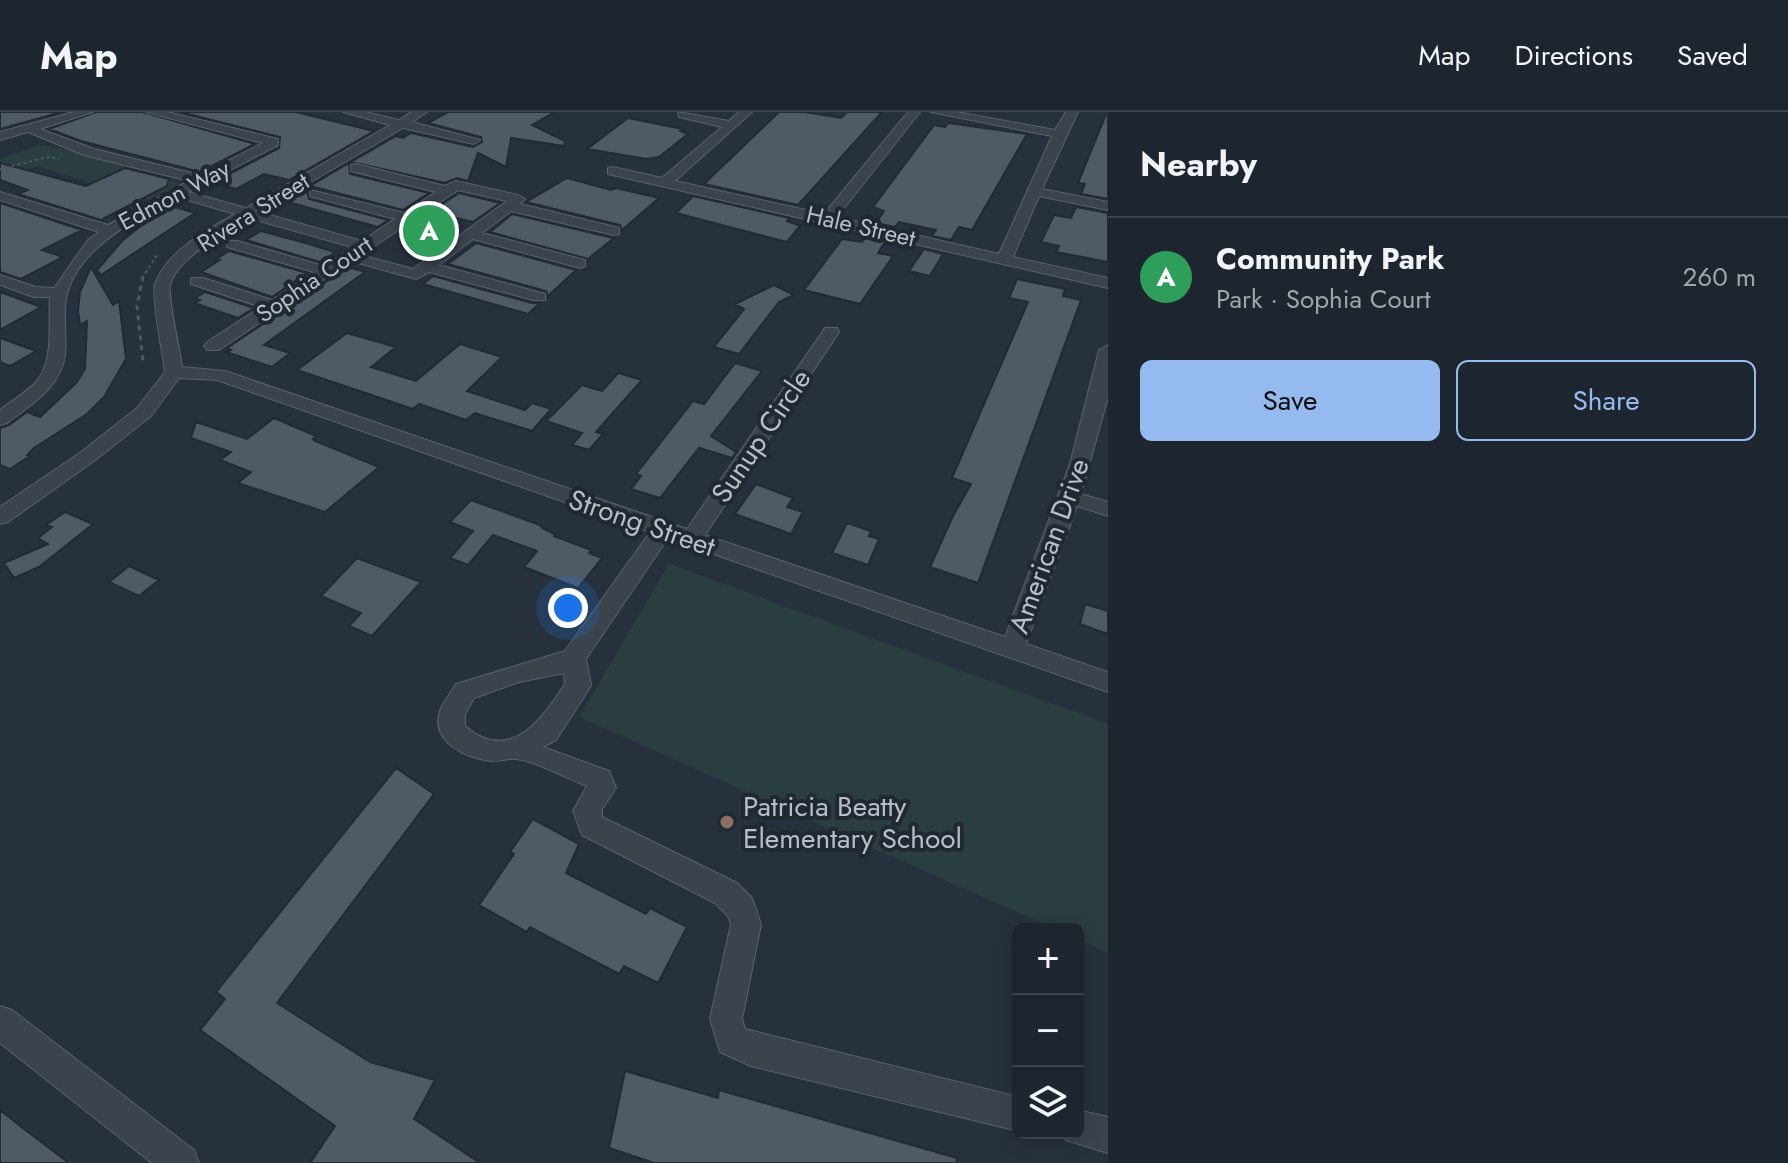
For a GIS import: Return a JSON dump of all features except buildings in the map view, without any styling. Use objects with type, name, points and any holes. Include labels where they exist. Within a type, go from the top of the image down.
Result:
[{"type":"street","points":[[0,136],[87,112]]},
{"type":"street","name":"Edmon Way","points":[[0,419],[32,396],[52,373],[60,293],[78,261],[108,230],[274,142],[152,112]]},
{"type":"street","points":[[349,112],[474,140]]},
{"type":"street","name":"Rivera Street","points":[[174,372],[162,286],[176,262],[213,233],[421,112]]},
{"type":"street","points":[[666,182],[746,112]]},
{"type":"street","points":[[828,219],[914,112]]},
{"type":"street","points":[[937,112],[1059,134]]},
{"type":"street","points":[[1005,258],[1059,134],[1072,112]]},
{"type":"street","points":[[683,114],[731,125]]},
{"type":"street","points":[[29,128],[42,136],[71,145],[203,180]]},
{"type":"street","points":[[349,256],[416,274],[518,199],[356,168]]},
{"type":"street","name":"Hale Street","points":[[613,171],[1108,283]]},
{"type":"street","name":"Sophia Court","points":[[213,346],[452,188]]},
{"type":"street","points":[[1033,191],[1108,206]]},
{"type":"street","points":[[177,193],[364,246]]},
{"type":"street","points":[[315,193],[406,218]]},
{"type":"street","points":[[0,196],[108,230]]},
{"type":"street","points":[[508,206],[614,231]]},
{"type":"street","points":[[470,234],[580,263]]},
{"type":"street","points":[[232,244],[326,271]]},
{"type":"street","points":[[426,266],[539,297]]},
{"type":"street","points":[[0,280],[34,292],[60,293]]},
{"type":"street","points":[[197,281],[274,306]]},
{"type":"street","name":"Sunup Circle","points":[[691,540],[831,332]]},
{"type":"street","name":"American Drive","points":[[1013,648],[1069,497],[1105,384],[1108,350]]},
{"type":"street","points":[[0,517],[87,457],[144,412],[174,372]]},
{"type":"street","name":"Strong Street","points":[[174,372],[219,375],[1108,682]]},
{"type":"street","points":[[0,392],[32,396]]},
{"type":"street","points":[[1069,497],[1108,509]]},
{"type":"street","points":[[574,658],[578,685],[547,732],[517,748],[493,751],[469,745],[452,730],[452,713],[465,691],[485,682],[557,666],[574,658],[662,530]]},
{"type":"street","points":[[517,748],[599,779],[602,788],[587,806],[587,820],[592,826],[726,893],[741,908],[746,924],[726,1019],[732,1040],[751,1049],[1012,1113]]},
{"type":"street","points":[[0,1022],[181,1163]]},
{"type":"street","points":[[1084,1129],[1108,1135]]},
{"type":"path","points":[[0,169],[48,157],[68,162]]},
{"type":"green space","points":[[42,145],[90,154],[180,184],[149,200],[36,166],[0,178],[0,158]]},
{"type":"green space","points":[[669,564],[1108,724],[1108,953],[1084,942],[1084,923],[1042,923],[579,717]]},
{"type":"place","name":"Community Park","points":[[429,231]]},
{"type":"place","name":"Patricia Beatty Elementary School","points":[[727,822]]}]
